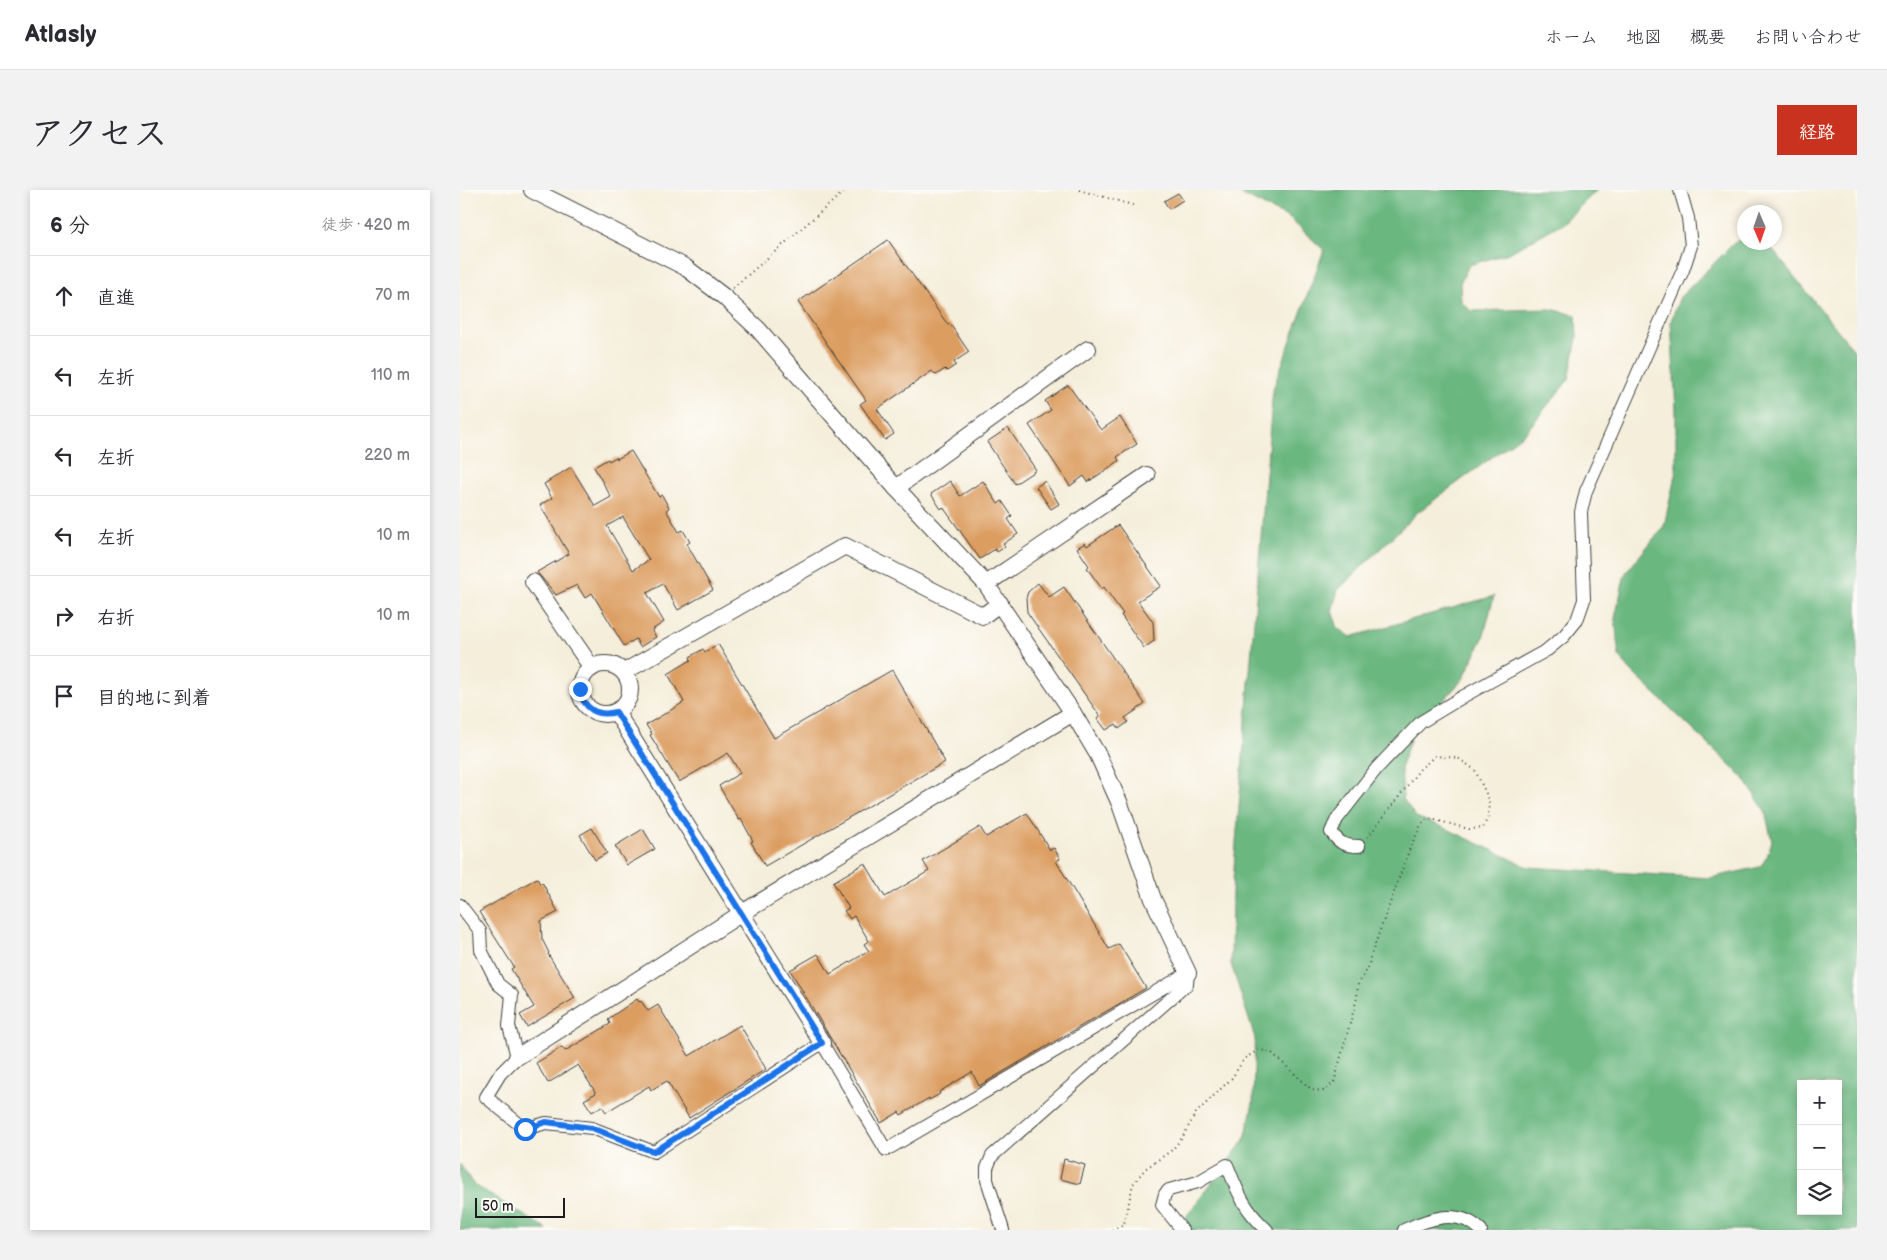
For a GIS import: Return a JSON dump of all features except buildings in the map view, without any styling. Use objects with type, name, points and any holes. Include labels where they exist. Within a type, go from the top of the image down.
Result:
[{"type":"street","points":[[532,190],[685,268],[723,296],[758,329],[896,488],[986,584],[1098,755],[1120,804],[1153,899],[1188,973],[1187,984],[992,1156],[987,1168],[986,1180],[1003,1230]]},
{"type":"street","points":[[1359,846],[1344,846],[1336,840],[1331,832],[1337,819],[1377,768],[1421,722],[1547,650],[1564,636],[1577,620],[1584,600],[1581,512],[1586,491],[1684,270],[1691,246],[1688,218],[1680,190]]},
{"type":"street","points":[[896,488],[1088,349]]},
{"type":"street","points":[[986,584],[1147,475]]},
{"type":"street","points":[[624,672],[845,546],[983,616],[1000,603]]},
{"type":"street","points":[[533,582],[592,668]]},
{"type":"street","points":[[598,665],[612,665],[624,672],[630,686],[630,694],[628,701],[616,712],[600,714],[586,705],[582,698],[580,689],[582,681],[585,674],[592,668],[598,665]]},
{"type":"street","points":[[616,712],[742,913],[886,1150],[1188,973]]},
{"type":"street","points":[[822,1043],[654,1152],[592,1128],[546,1122],[525,1129],[486,1097],[500,1074],[517,1057],[742,913],[1072,713]]},
{"type":"street","points":[[460,905],[480,931],[481,950],[498,984],[512,995],[509,1026],[517,1057]]},
{"type":"street","points":[[1182,1230],[1162,1205],[1165,1194],[1169,1190],[1198,1182],[1227,1165],[1241,1201],[1256,1220],[1267,1230]]},
{"type":"street","points":[[1404,1230],[1433,1218],[1456,1217],[1474,1223],[1482,1230]]},
{"type":"path","points":[[723,296],[846,190]]},
{"type":"path","points":[[1079,190],[1136,206]]},
{"type":"path","points":[[1112,1230],[1124,1224],[1133,1184],[1145,1169],[1172,1150],[1182,1138],[1196,1113],[1232,1078],[1244,1059],[1258,1050],[1271,1052],[1312,1090],[1325,1091],[1334,1082],[1357,998],[1358,985],[1369,966],[1373,949],[1410,848],[1421,825],[1428,818],[1469,829],[1483,828],[1488,817],[1489,800],[1475,770],[1458,758],[1435,756],[1420,769],[1374,831],[1359,846]]},
{"type":"green space","points":[[1233,190],[1597,190],[1564,222],[1509,253],[1469,265],[1460,283],[1461,301],[1471,311],[1550,309],[1576,315],[1577,338],[1569,379],[1526,432],[1418,512],[1338,590],[1332,611],[1338,628],[1351,637],[1494,596],[1483,638],[1463,679],[1412,735],[1401,766],[1403,799],[1416,817],[1445,828],[1528,867],[1710,878],[1760,867],[1767,857],[1772,841],[1765,811],[1743,777],[1630,670],[1619,656],[1615,618],[1625,574],[1664,526],[1676,472],[1676,410],[1671,321],[1680,297],[1736,241],[1737,250],[1773,250],[1857,354],[1857,1230],[1176,1230],[1245,1139],[1253,1103],[1255,1038],[1231,964],[1232,892],[1273,389],[1324,250],[1289,218]]},
{"type":"green space","points":[[460,1164],[473,1184],[548,1230],[460,1230]]},
{"type":"route","points":[[525,1129],[546,1122],[592,1128],[654,1152],[822,1043],[616,712],[600,714],[592,710],[586,705],[580,689]]}]
